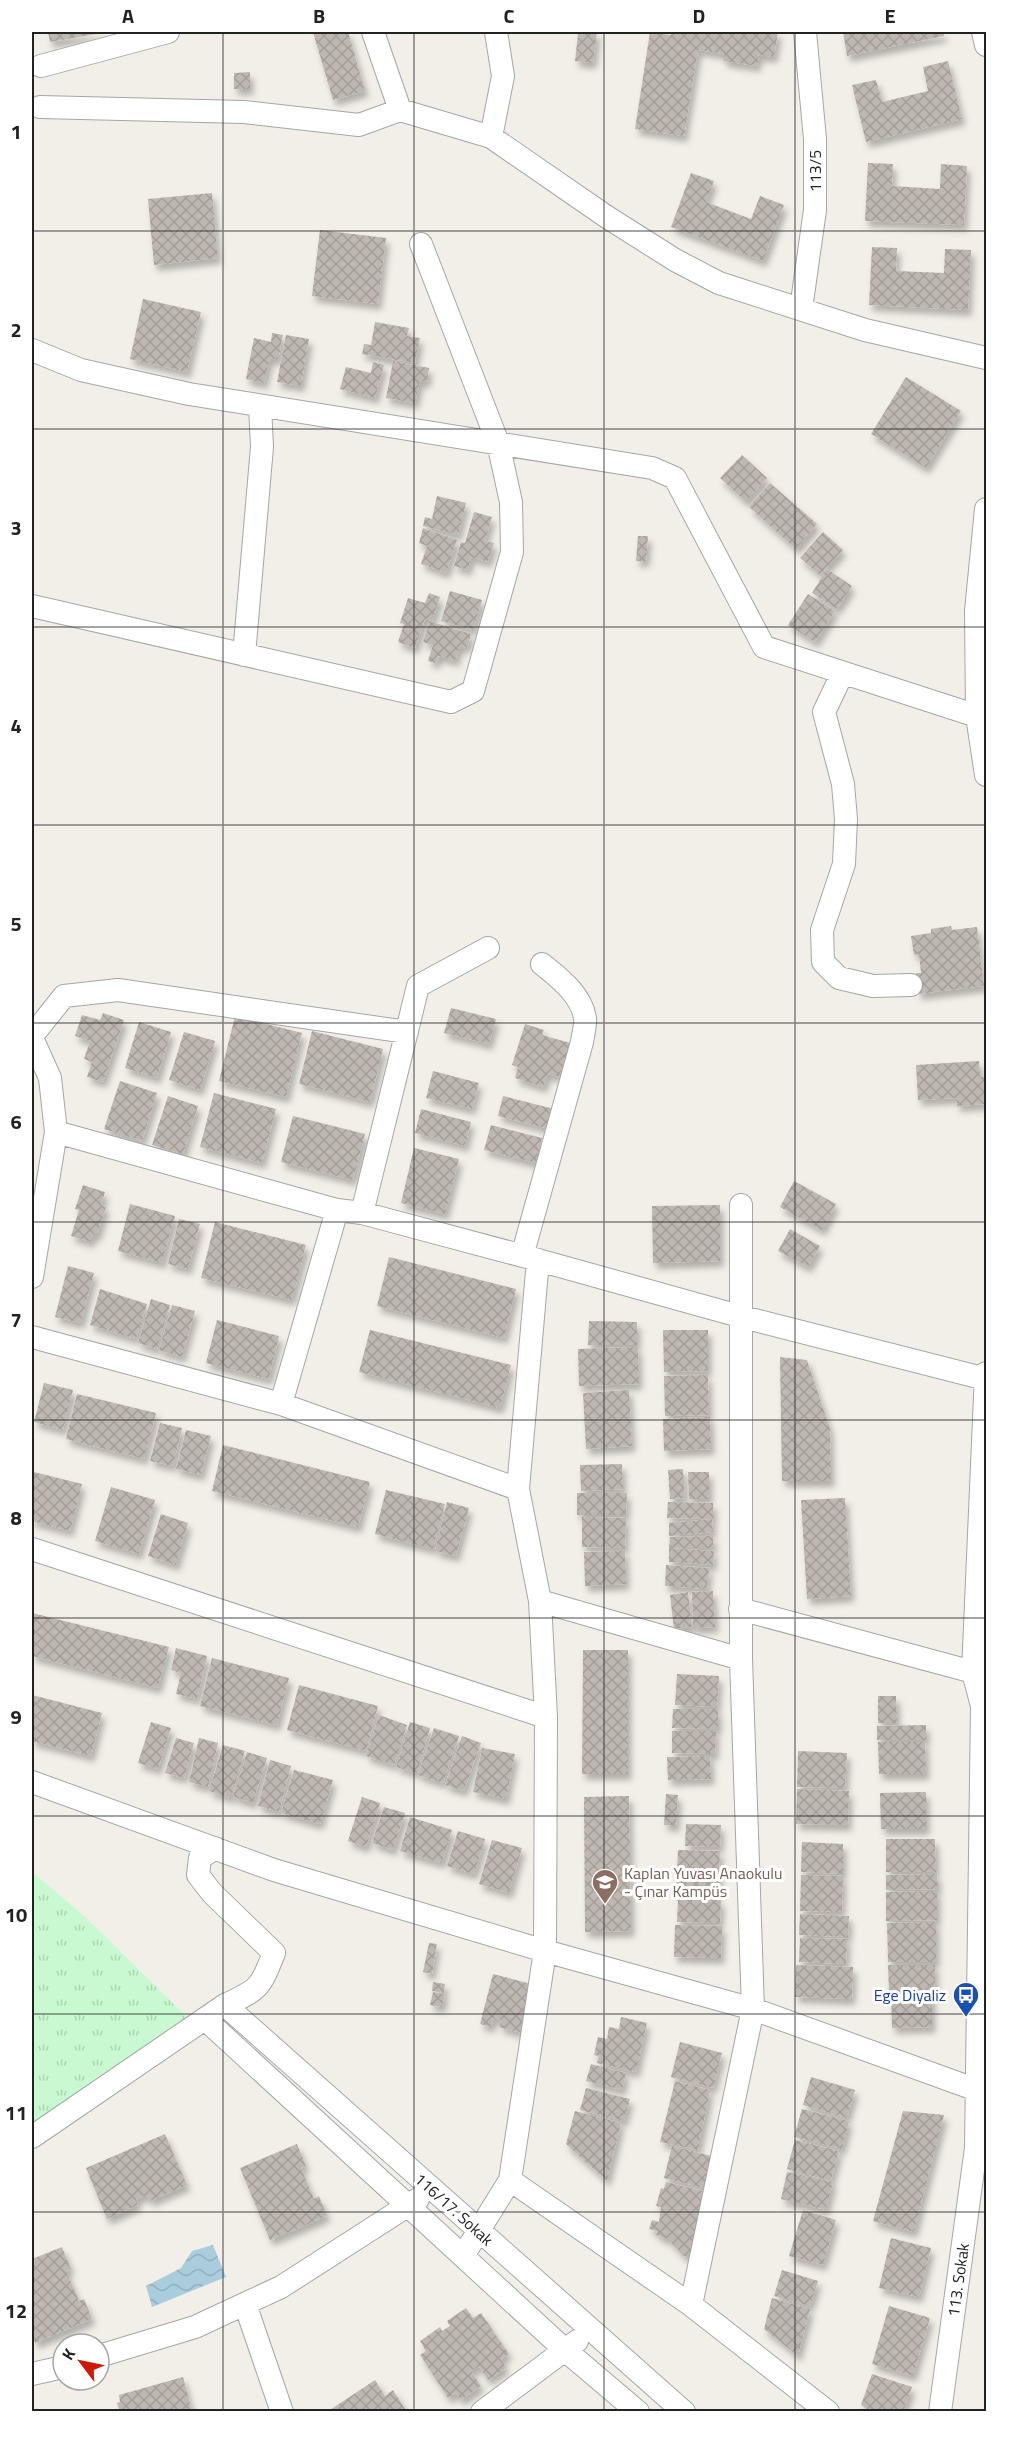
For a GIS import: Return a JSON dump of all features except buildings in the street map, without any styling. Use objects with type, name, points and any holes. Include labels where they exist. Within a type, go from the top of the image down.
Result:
[{"type":"street","points":[[41,66],[168,32]]},
{"type":"street","points":[[374,32],[400,110]]},
{"type":"street","points":[[491,137],[503,76],[496,32]]},
{"type":"street","name":"113/5","points":[[801,309],[815,210],[815,139],[805,32]]},
{"type":"street","points":[[983,32],[987,45]]},
{"type":"street","points":[[40,107],[244,112],[359,125],[400,110],[491,137],[607,217],[675,260],[720,282],[865,330],[987,358]]},
{"type":"street","points":[[32,606],[451,702],[473,691],[512,552],[511,502],[498,443],[421,244]]},
{"type":"street","points":[[32,350],[81,370],[189,394],[652,468],[675,478],[764,647],[977,716]]},
{"type":"street","points":[[244,655],[262,447],[260,405]]},
{"type":"street","points":[[987,509],[976,611],[977,716],[987,775]]},
{"type":"street","points":[[842,674],[824,712],[843,784],[846,819],[844,864],[822,930],[823,962],[839,978],[873,986],[911,985]]},
{"type":"street","points":[[362,1213],[418,986],[488,948]]},
{"type":"street","points":[[463,2256],[510,2180],[545,1951],[546,1716],[540,1602],[518,1489],[530,1258],[582,1042],[585,1020],[580,1001],[542,964]]},
{"type":"street","points":[[32,1277],[56,1132],[50,1078],[32,1037],[64,996],[118,990],[407,1032]]},
{"type":"street","points":[[56,1132],[337,1210],[362,1213],[739,1316],[986,1377]]},
{"type":"street","points":[[691,2305],[753,2009],[740,1609],[741,1205]]},
{"type":"street","points":[[281,1404],[337,1210]]},
{"type":"street","points":[[32,1337],[281,1404],[518,1489]]},
{"type":"street","name":"113. Sokak","points":[[986,1377],[973,1672],[984,1705],[977,2090],[981,2148],[987,2175]]},
{"type":"street","points":[[32,1549],[546,1716]]},
{"type":"street","points":[[540,1602],[741,1659]]},
{"type":"street","points":[[740,1609],[973,1672]]},
{"type":"street","points":[[32,1782],[274,1870],[545,1951],[753,2009],[977,2090]]},
{"type":"street","points":[[32,2137],[225,2005],[261,1985],[274,1953],[212,1893],[198,1875],[200,1858],[214,1848]]},
{"type":"street","name":"116/17. Sokak","points":[[225,2005],[684,2412]]},
{"type":"street","name":"116/17. Sokak","points":[[206,2019],[565,2350],[638,2412]]},
{"type":"street","name":"113. Sokak","points":[[940,2412],[981,2148]]},
{"type":"street","points":[[510,2180],[691,2305],[828,2412]]},
{"type":"street","points":[[111,2352],[195,2327],[281,2287],[432,2190]]},
{"type":"street","points":[[245,2304],[282,2412]]},
{"type":"street","points":[[482,2412],[591,2331]]},
{"type":"street","points":[[32,2374],[51,2370]]},
{"type":"green space","points":[[32,1872],[82,1914],[187,2017],[32,2130]]},
{"type":"water","points":[[213,2245],[226,2277],[152,2307],[146,2286],[181,2268],[192,2251]]},
{"type":"place","name":"Kaplan Yuvası Anaokulu - Çınar Kampüs","points":[[605,1905]]},
{"type":"place","name":"Ege Diyaliz","points":[[966,2018]]}]
